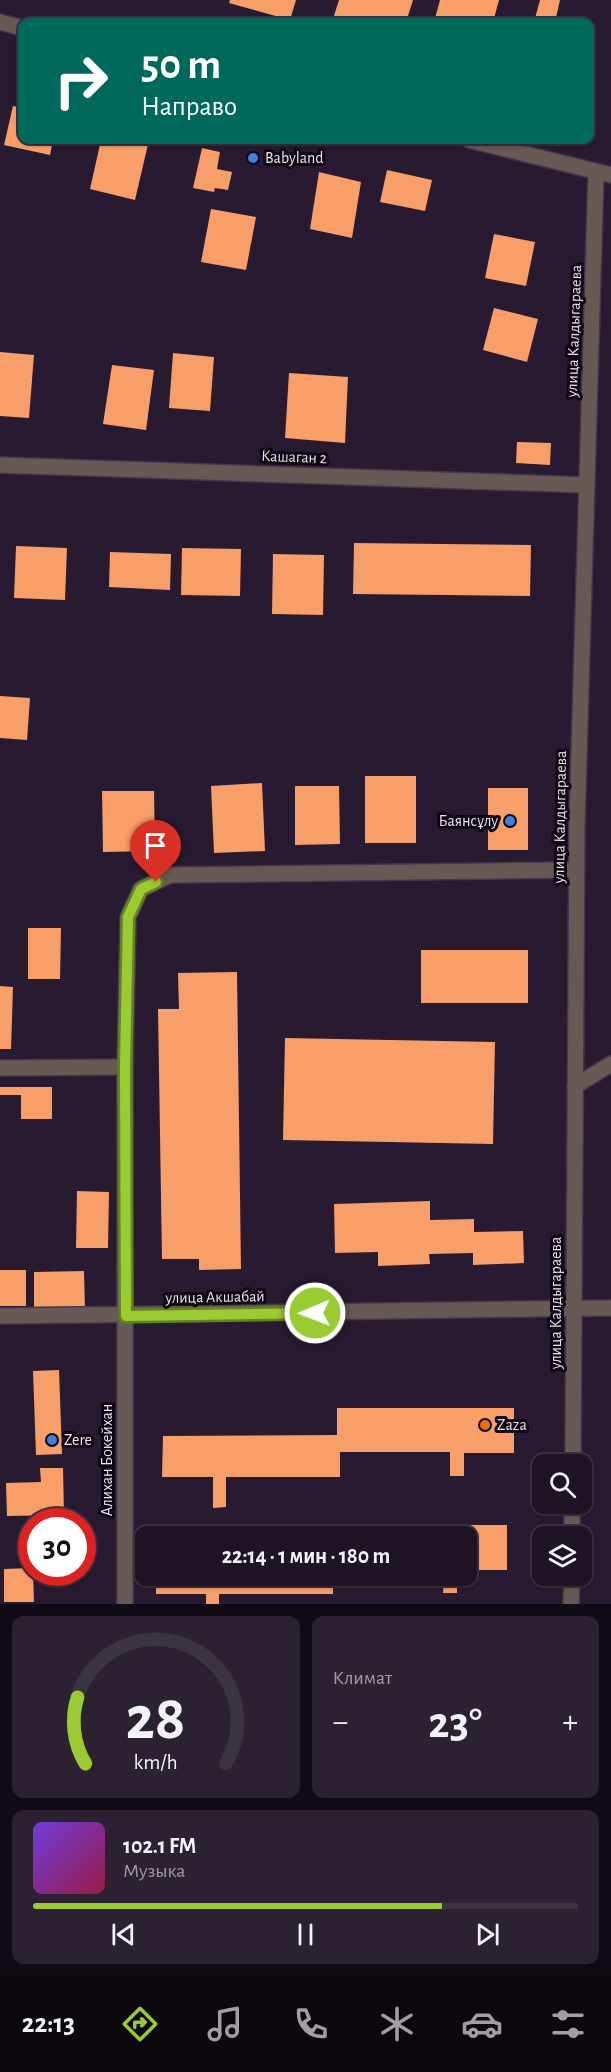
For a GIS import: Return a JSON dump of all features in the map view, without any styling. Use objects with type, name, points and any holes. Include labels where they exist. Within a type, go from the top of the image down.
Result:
[{"type":"street","points":[[1,26],[18,28]]},
{"type":"street","points":[[484,144],[604,173]]},
{"type":"street","name":"улица Калдыгараева","points":[[573,1454],[576,870],[587,484],[604,173]]},
{"type":"street","name":"Кашаган 2","points":[[0,465],[587,484]]},
{"type":"street","name":"Алихан Бокейхан","points":[[125,1604],[125,1067],[128,917],[141,889],[170,875],[576,870]]},
{"type":"street","points":[[575,1086],[611,1064]]},
{"type":"street","points":[[0,1068],[125,1067]]},
{"type":"street","name":"улица Акшабай","points":[[0,1316],[611,1308]]},
{"type":"street","points":[[571,1604],[572,1586]]},
{"type":"building","points":[[230,0],[296,0],[291,18],[283,18],[229,3]]},
{"type":"building","points":[[339,0],[413,0],[407,18],[333,18]]},
{"type":"building","points":[[440,0],[499,0],[494,18],[435,18]]},
{"type":"building","points":[[540,0],[560,0],[556,18],[535,18]]},
{"type":"building","points":[[13,106],[18,107],[18,144],[52,144],[50,155],[4,145]]},
{"type":"building","points":[[100,144],[148,144],[135,200],[90,189]]},
{"type":"building","points":[[202,148],[220,152],[217,169],[232,172],[228,190],[215,188],[214,192],[193,188]]},
{"type":"building","points":[[387,170],[432,180],[425,211],[380,202]]},
{"type":"building","points":[[319,172],[361,182],[352,238],[310,229]]},
{"type":"building","points":[[211,209],[256,217],[246,270],[201,262]]},
{"type":"building","points":[[494,234],[535,242],[526,286],[485,278]]},
{"type":"building","points":[[494,308],[538,319],[527,362],[483,350]]},
{"type":"building","points":[[0,352],[34,355],[29,418],[0,416]]},
{"type":"building","points":[[173,353],[214,357],[210,411],[169,408]]},
{"type":"building","points":[[112,365],[154,370],[146,430],[103,424]]},
{"type":"building","points":[[289,373],[348,377],[345,443],[285,438]]},
{"type":"building","points":[[517,442],[551,443],[550,465],[516,463]]},
{"type":"building","points":[[354,543],[531,545],[530,596],[353,594]]},
{"type":"building","points":[[16,546],[67,548],[65,600],[14,598]]},
{"type":"building","points":[[182,548],[241,549],[240,596],[181,595]]},
{"type":"building","points":[[110,552],[171,554],[170,590],[109,587]]},
{"type":"building","points":[[273,554],[324,555],[323,615],[272,614]]},
{"type":"building","points":[[0,696],[30,698],[27,740],[0,738]]},
{"type":"building","points":[[365,776],[416,776],[416,843],[365,843]]},
{"type":"building","points":[[262,783],[265,851],[214,853],[211,786]]},
{"type":"building","points":[[295,786],[339,786],[340,844],[295,845]]},
{"type":"building","points":[[488,788],[528,788],[528,850],[488,850]]},
{"type":"building","points":[[102,791],[154,791],[155,851],[103,852]]},
{"type":"building","points":[[28,928],[61,928],[60,979],[28,979]]},
{"type":"building","points":[[421,950],[528,950],[528,1003],[421,1003]]},
{"type":"building","points":[[237,972],[241,1269],[199,1270],[199,1259],[162,1259],[158,1009],[179,1009],[178,973]]},
{"type":"building","points":[[0,986],[13,987],[11,1049],[0,1049]]},
{"type":"building","points":[[285,1038],[495,1042],[493,1144],[283,1140]]},
{"type":"building","points":[[0,1087],[52,1087],[52,1119],[21,1119],[21,1095],[0,1095]]},
{"type":"building","points":[[77,1191],[109,1192],[108,1248],[76,1248]]},
{"type":"building","points":[[430,1201],[430,1220],[474,1219],[474,1232],[523,1231],[524,1263],[473,1265],[473,1253],[429,1254],[430,1264],[378,1266],[378,1252],[335,1253],[334,1204]]},
{"type":"building","points":[[0,1270],[26,1270],[26,1306],[0,1306]]},
{"type":"building","points":[[84,1271],[85,1310],[34,1311],[34,1272]]},
{"type":"building","points":[[59,1370],[62,1454],[36,1455],[33,1371]]},
{"type":"building","points":[[337,1408],[514,1408],[514,1453],[464,1453],[464,1476],[450,1476],[450,1452],[340,1452],[340,1477],[226,1477],[226,1507],[213,1508],[213,1477],[162,1477],[163,1436],[337,1435]]},
{"type":"building","points":[[40,1468],[63,1468],[64,1508],[18,1508],[18,1516],[7,1516],[6,1483],[41,1482]]},
{"type":"building","points":[[507,1525],[507,1570],[477,1570],[477,1526],[330,1526]]},
{"type":"building","points":[[18,1568],[18,1586],[33,1586],[34,1602],[4,1602],[4,1569]]},
{"type":"building","points":[[156,1586],[333,1586],[333,1594],[219,1594],[219,1604],[206,1604],[206,1594],[156,1594]]},
{"type":"building","points":[[443,1586],[457,1586],[457,1593],[443,1593]]},
{"type":"place","name":"Babyland","points":[[253,158]]},
{"type":"place","name":"Баянсұлу","points":[[510,821]]},
{"type":"place","name":"Zaza","points":[[485,1425]]},
{"type":"place","name":"Zere","points":[[52,1440]]},
{"type":"route","points":[[156,882],[141,889],[128,917],[125,1067],[126,1316],[315,1313]]}]
